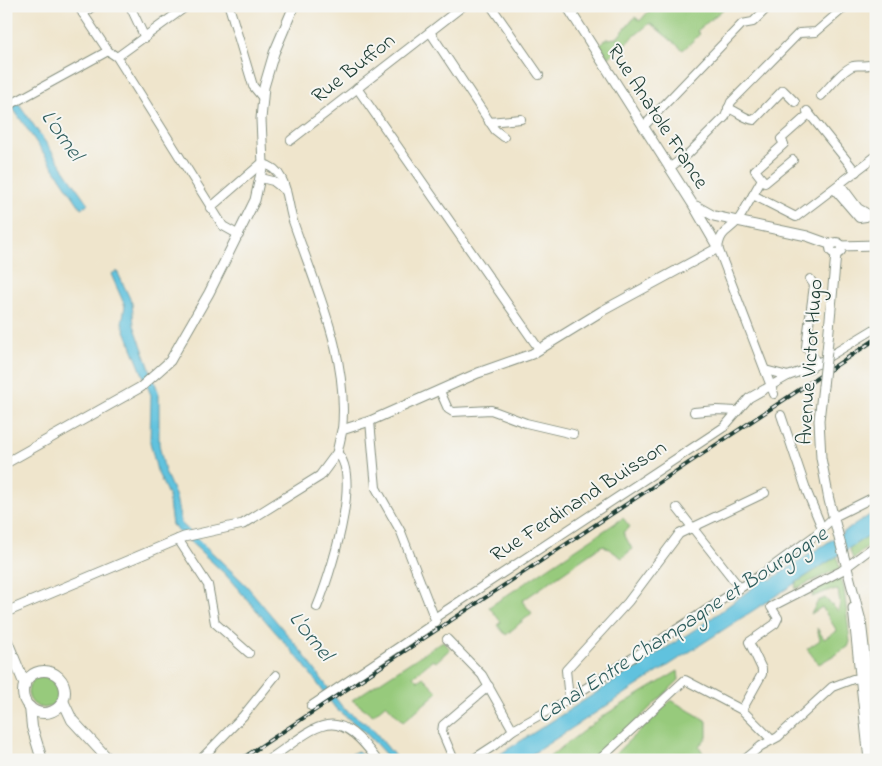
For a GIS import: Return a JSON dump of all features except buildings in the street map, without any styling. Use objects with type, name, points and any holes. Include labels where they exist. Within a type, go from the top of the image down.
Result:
[{"type":"main road","points":[[6,639],[25,685],[24,698],[30,707],[37,712],[49,712],[72,720]]},
{"type":"main road","points":[[13,657],[37,673],[50,672],[60,678],[64,687],[63,701],[72,720],[109,760]]},
{"type":"main road","points":[[25,685],[37,673]]},
{"type":"main road","points":[[35,734],[37,722],[63,701]]},
{"type":"main road","points":[[30,707],[30,720],[42,760]]},
{"type":"street","points":[[78,6],[108,51],[117,57],[210,208],[223,226],[239,235]]},
{"type":"street","points":[[83,14],[94,6]]},
{"type":"street","points":[[130,6],[144,38]]},
{"type":"street","points":[[117,57],[187,6]]},
{"type":"street","points":[[229,6],[253,86],[262,97]]},
{"type":"street","points":[[6,463],[141,387],[157,374],[178,347],[239,235],[255,200],[263,163],[262,97],[272,61],[294,6]]},
{"type":"street","name":"Rue Buffon","points":[[291,140],[463,6]]},
{"type":"street","points":[[491,6],[539,75]]},
{"type":"street","name":"Rue Anatole France","points":[[567,6],[692,203],[718,248],[774,394]]},
{"type":"street","points":[[643,127],[742,24],[753,22],[770,6]]},
{"type":"street","points":[[669,168],[687,155],[719,123],[725,116],[731,102],[799,33],[816,32],[846,6]]},
{"type":"street","points":[[430,32],[489,122],[504,137]]},
{"type":"street","points":[[6,107],[108,51]]},
{"type":"street","points":[[821,96],[850,68],[857,65],[866,67],[876,63]]},
{"type":"street","points":[[357,88],[539,350]]},
{"type":"street","points":[[728,108],[738,111],[748,119],[754,120],[783,90],[795,102]]},
{"type":"street","points":[[793,160],[765,183],[755,170],[784,144],[781,139],[808,112],[856,172]]},
{"type":"street","points":[[489,122],[521,120]]},
{"type":"street","points":[[753,195],[796,217],[876,156]]},
{"type":"street","points":[[6,612],[194,533],[234,527],[251,520],[320,476],[337,453],[342,430],[344,396],[336,351],[313,275],[293,222],[287,192],[277,170],[263,163]]},
{"type":"street","points":[[210,208],[263,163]]},
{"type":"street","points":[[261,178],[273,181],[287,192]]},
{"type":"street","points":[[342,430],[370,421],[539,350],[602,311],[718,248],[722,234],[737,221],[762,179]]},
{"type":"street","points":[[837,187],[858,208],[873,213]]},
{"type":"street","points":[[692,203],[706,213],[806,236],[832,245],[836,242],[839,250],[876,245]]},
{"type":"street","name":"Avenue Victor Hugo","points":[[839,250],[820,420],[821,458],[834,520],[852,590],[868,678],[871,756]]},
{"type":"street","points":[[810,279],[814,285],[806,346],[818,364]]},
{"type":"street","name":"Rue Ferdinand Buisson","points":[[311,706],[436,620],[715,434],[724,427],[748,398],[788,376],[818,364],[876,328]]},
{"type":"street","points":[[765,370],[788,376]]},
{"type":"street","points":[[440,391],[448,409],[453,412],[491,410],[526,423],[574,434]]},
{"type":"street","points":[[694,412],[737,411]]},
{"type":"street","points":[[781,415],[822,528]]},
{"type":"street","points":[[370,421],[376,488],[401,532],[436,620]]},
{"type":"street","points":[[317,607],[330,570],[343,516],[347,471],[345,463],[337,453]]},
{"type":"street","points":[[569,699],[566,670],[612,620],[679,534],[693,529],[765,492]]},
{"type":"street","points":[[472,760],[496,745],[513,730],[569,699],[740,588],[834,520],[876,496]]},
{"type":"street","points":[[677,508],[740,588]]},
{"type":"street","points":[[181,538],[208,585],[215,623],[249,652]]},
{"type":"street","points":[[742,710],[762,674],[762,669],[750,642],[775,624],[778,618],[771,607],[847,568],[876,545]]},
{"type":"street","points":[[448,639],[471,662],[489,686],[513,730]]},
{"type":"street","points":[[200,760],[243,716],[276,674]]},
{"type":"street","points":[[744,760],[788,728],[828,690],[845,681],[868,678]]},
{"type":"street","points":[[599,760],[685,680],[742,710],[772,740]]},
{"type":"street","points":[[454,760],[442,732],[443,725],[489,686]]},
{"type":"street","points":[[268,760],[313,731],[327,724],[337,724],[349,728],[360,737],[377,760]]},
{"type":"green space","points":[[653,6],[727,6],[697,31],[700,34],[683,50],[650,23],[608,58],[600,45],[606,39],[617,38],[635,17],[640,21]]},
{"type":"green space","points":[[623,518],[630,527],[623,532],[632,549],[622,558],[603,545],[522,601],[532,613],[506,635],[497,625],[501,622],[489,607]]},
{"type":"green space","points":[[876,531],[876,540],[853,559],[849,548]]},
{"type":"green space","points":[[837,556],[840,568],[795,589],[796,583]]},
{"type":"green space","points":[[836,577],[842,582],[844,588],[850,642],[848,647],[819,664],[807,649],[820,640],[817,628],[824,639],[837,631],[822,607],[811,614],[818,601],[825,598],[838,611],[840,604],[838,590],[830,590],[812,597],[813,593]]},
{"type":"green space","points":[[443,641],[450,649],[436,662],[433,660],[413,676],[418,681],[423,677],[438,692],[403,722],[386,704],[373,715],[352,700]]},
{"type":"green space","points":[[678,671],[679,680],[596,760],[545,760],[603,716]]},
{"type":"green space","points":[[44,676],[55,681],[60,692],[55,703],[44,708],[33,703],[28,692],[33,681]]},
{"type":"green space","points":[[671,700],[707,721],[707,737],[699,746],[705,757],[702,760],[612,760],[611,758]]},
{"type":"water","points":[[6,85],[88,204],[81,208],[6,98]]},
{"type":"water","points":[[117,271],[132,303],[134,325],[159,394],[159,444],[165,472],[176,497],[181,523],[246,585],[301,651],[343,708],[371,727],[398,760],[391,760],[364,731],[336,709],[304,665],[225,574],[172,525],[168,495],[157,471],[150,442],[151,395],[122,323],[125,306],[111,274]]},
{"type":"water","points":[[876,511],[874,532],[523,760],[491,760],[705,623],[767,577],[770,580]]},
{"type":"water","points":[[358,751],[365,760],[338,760]]},
{"type":"railway","points":[[240,760],[876,339]]},
{"type":"water label","name":"L'Ornel","points":[[61,136]]},
{"type":"water label","name":"Canal Entre Champagne et Bourgogne","points":[[683,626]]},
{"type":"water label","name":"L'Ornel","points":[[310,637]]}]
